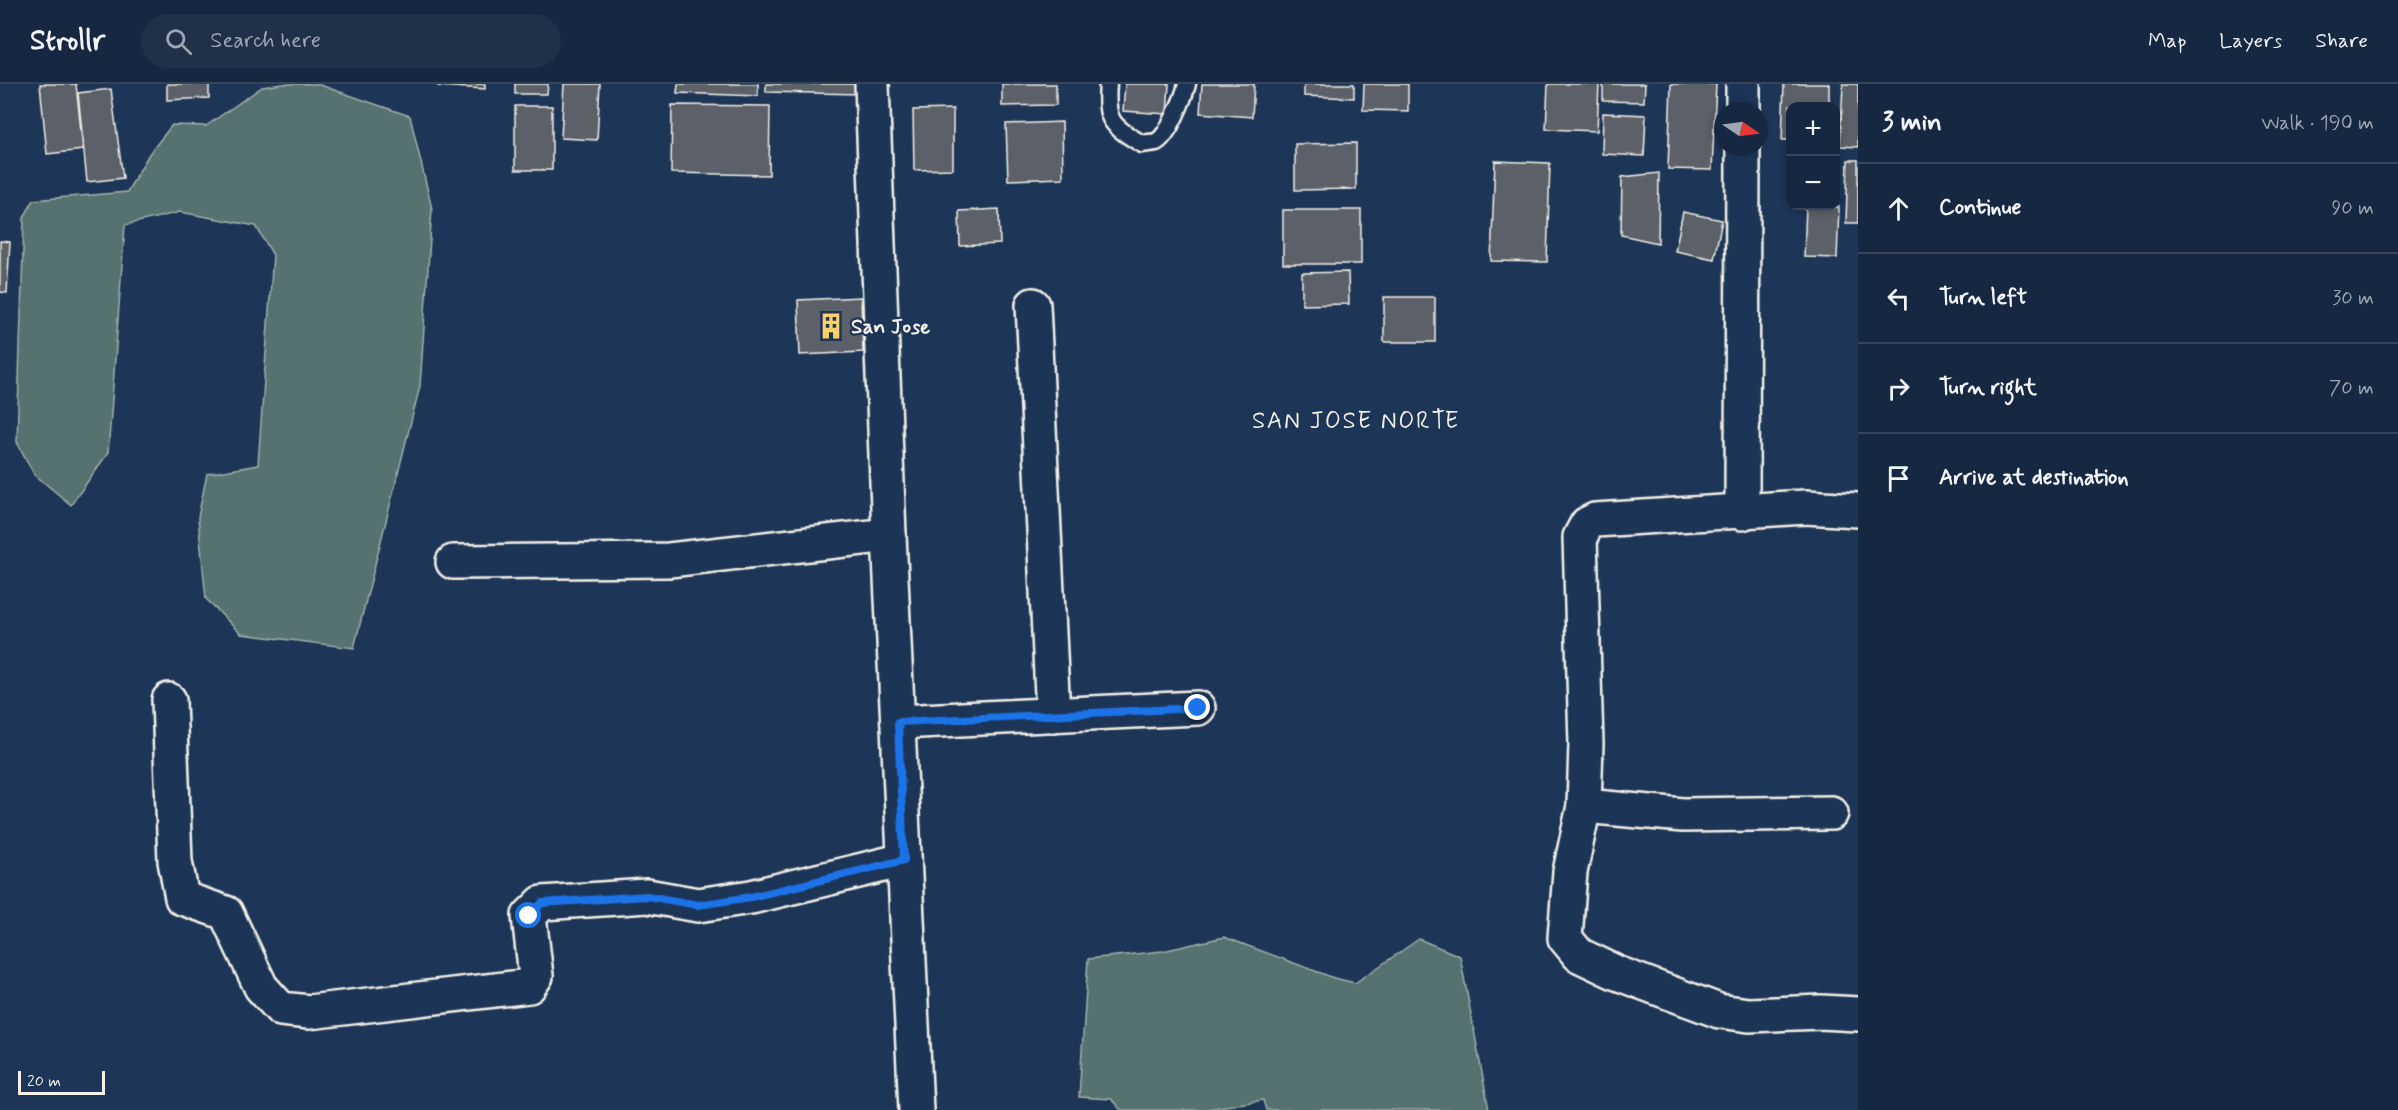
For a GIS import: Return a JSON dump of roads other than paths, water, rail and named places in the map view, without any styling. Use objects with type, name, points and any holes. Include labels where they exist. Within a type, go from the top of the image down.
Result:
[{"type":"street","points":[[872,84],[889,535],[916,1110]]},
{"type":"street","points":[[1743,84],[1743,102]]},
{"type":"street","points":[[1742,513],[1743,156]]},
{"type":"street","points":[[1033,305],[1053,715]]},
{"type":"street","points":[[1858,510],[1805,507],[1742,513],[1653,515],[1595,520],[1583,530],[1580,537],[1586,744],[1584,806],[1570,872],[1565,918],[1565,938],[1579,955],[1617,973],[1719,1011],[1749,1015],[1821,1012],[1858,1014]]},
{"type":"street","points":[[453,562],[669,560],[889,535]]},
{"type":"street","points":[[169,700],[175,861],[182,897],[226,913],[261,987],[281,1009],[309,1012],[529,986],[536,976],[529,916],[542,903],[647,896],[698,905],[751,897],[904,860]]},
{"type":"street","points":[[898,722],[1198,708]]},
{"type":"street","points":[[1584,806],[1683,815],[1831,813]]},
{"type":"lane","points":[[1108,84],[1106,110],[1119,130],[1142,144],[1157,142],[1164,134],[1185,96],[1187,84]]},
{"type":"place","name":"San Jose","points":[[831,326]]},
{"type":"district","name":"SAN JOSE NORTE","points":[[1356,420]]}]
